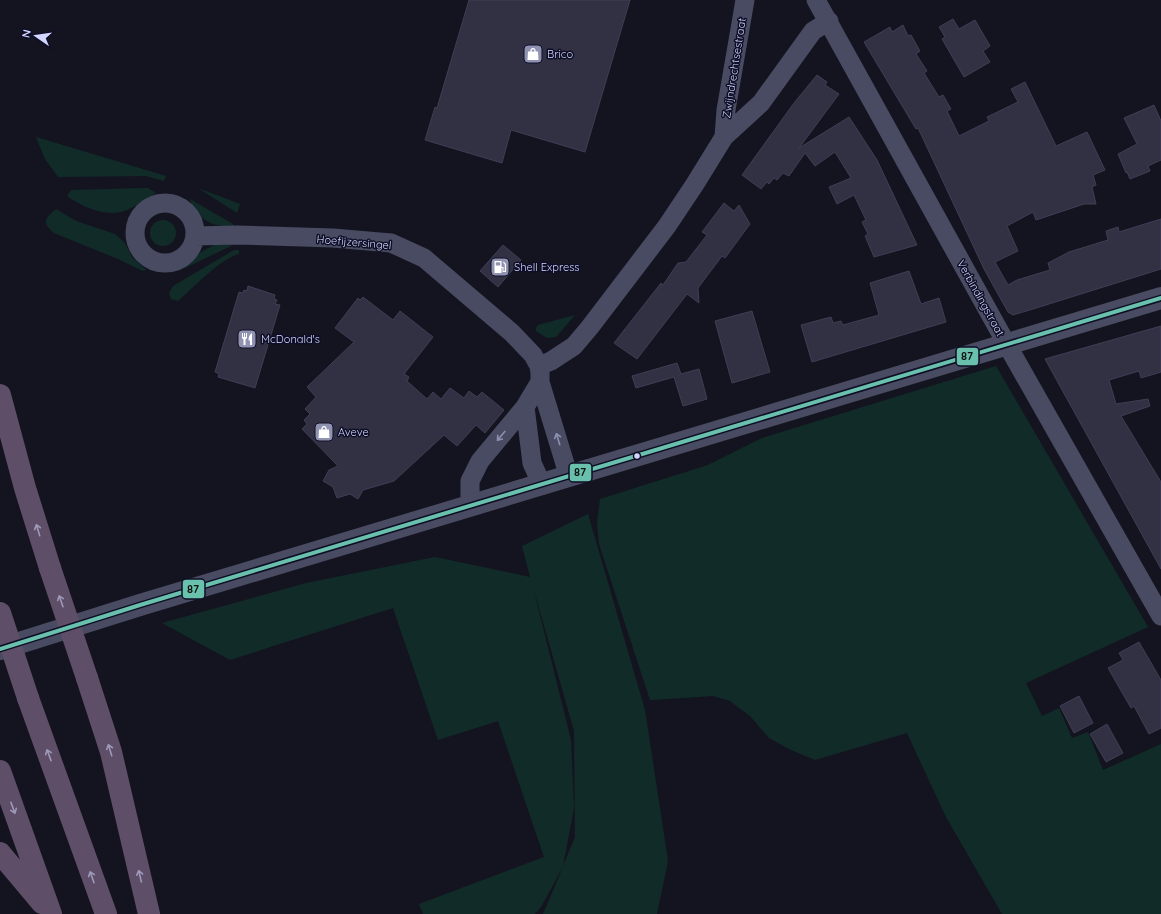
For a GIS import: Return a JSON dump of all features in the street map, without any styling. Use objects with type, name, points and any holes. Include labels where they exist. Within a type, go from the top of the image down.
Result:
[{"type":"highway","points":[[0,395],[25,488],[111,752],[149,914]]},
{"type":"highway","points":[[0,613],[28,698],[106,914]]},
{"type":"highway","points":[[0,771],[51,914]]},
{"type":"highway","points":[[0,854],[51,914]]},
{"type":"street","name":"Zwijndrechtsestraat","points":[[724,137],[726,110],[745,0]]},
{"type":"street","name":"Verbindingstraat","points":[[816,0],[1006,343],[1161,616]]},
{"type":"street","name":"Zwijndrechtsestraat","points":[[539,374],[551,361],[574,346],[590,327],[667,226],[724,137],[761,103],[813,31],[828,20]]},
{"type":"street","name":"Hoefijzersingel","points":[[195,236],[237,235],[333,238],[391,243],[424,258],[512,333],[533,355],[539,374]]},
{"type":"street","points":[[0,649],[1006,343],[1161,298]]},
{"type":"street","points":[[539,374],[569,477]]},
{"type":"street","points":[[470,506],[470,481],[480,461],[525,407],[539,374]]},
{"type":"street","points":[[525,407],[532,463],[542,485]]},
{"type":"green space","points":[[36,137],[166,176],[164,181],[146,176],[58,177],[45,159]]},
{"type":"green space","points":[[148,188],[156,193],[133,207],[121,212],[113,213],[97,211],[67,196],[71,190]]},
{"type":"green space","points":[[198,188],[240,204],[237,213]]},
{"type":"green space","points":[[190,199],[233,224],[233,227],[218,225],[205,220],[194,208]]},
{"type":"green space","points":[[56,209],[76,221],[115,234],[125,243],[132,257],[146,270],[143,271],[118,259],[54,233],[47,226],[46,221],[49,215]]},
{"type":"green space","points":[[163,220],[172,224],[176,233],[172,242],[163,246],[154,242],[150,233],[154,224]]},
{"type":"green space","points":[[222,243],[232,244],[231,246],[181,270],[204,250]]},
{"type":"green space","points":[[234,250],[239,250],[239,254],[232,256],[216,267],[178,301],[171,299],[169,293],[173,286]]},
{"type":"green space","points":[[575,315],[556,337],[547,338],[536,331],[538,325]]},
{"type":"green space","points":[[996,366],[1148,627],[1026,683],[1042,716],[1059,708],[1072,738],[1088,732],[1103,770],[1161,744],[1161,914],[1002,914],[946,817],[907,733],[815,760],[791,750],[769,738],[750,716],[730,701],[713,696],[650,700],[599,544],[597,522],[600,499],[708,465],[762,438]]},
{"type":"green space","points":[[588,514],[645,710],[668,861],[657,914],[543,914],[563,867],[541,907],[535,914],[423,914],[419,904],[544,857],[498,721],[438,740],[393,608],[230,660],[162,623],[306,583],[435,557],[530,577],[522,546]],"holes":[[[533,587],[574,731],[575,837],[563,866],[574,808],[571,740]]]},
{"type":"building","name":"Brico","points":[[469,0],[630,0],[585,152],[511,130],[502,163],[425,140],[435,107],[437,108]]},
{"type":"building","points":[[953,19],[959,29],[975,20],[990,46],[983,51],[990,62],[964,77],[942,39],[945,37],[939,27]]},
{"type":"building","points":[[903,25],[908,36],[911,35],[920,51],[916,54],[927,71],[924,73],[939,97],[943,95],[951,109],[947,111],[959,136],[989,121],[987,117],[1018,102],[1011,89],[1025,82],[1056,146],[1087,132],[1105,170],[1093,175],[1096,185],[1092,187],[1096,204],[1084,204],[1036,220],[1033,212],[1007,226],[1018,251],[995,262],[1008,285],[1017,280],[1050,270],[1048,263],[1069,252],[1108,240],[1106,231],[1118,227],[1119,232],[1161,219],[1161,269],[1013,315],[1008,312],[984,269],[918,128],[916,129],[864,42],[890,27],[892,32]]},
{"type":"building","points":[[817,75],[827,82],[825,85],[839,94],[799,148],[849,117],[877,160],[917,245],[874,257],[865,236],[868,234],[862,222],[866,220],[854,195],[837,204],[829,187],[851,178],[835,152],[815,166],[805,153],[789,176],[783,173],[777,180],[774,178],[769,184],[767,182],[761,189],[742,175],[794,103]]},
{"type":"building","points":[[1154,105],[1161,121],[1161,160],[1148,166],[1150,171],[1130,179],[1118,154],[1137,144],[1124,118]]},
{"type":"building","points":[[724,203],[734,211],[739,205],[750,224],[725,258],[722,256],[698,288],[699,303],[687,294],[637,359],[614,343],[661,283],[663,285],[678,263],[686,262],[707,235],[702,232]]},
{"type":"building","points":[[503,245],[521,260],[498,287],[480,271]]},
{"type":"building","points":[[909,271],[921,304],[939,298],[946,322],[812,362],[801,325],[831,317],[833,323],[841,321],[843,325],[879,315],[870,283]]},
{"type":"building","name":"McDonald's","points":[[248,286],[275,295],[274,299],[277,300],[275,304],[280,305],[255,388],[218,377],[219,374],[215,372],[239,292],[243,293],[244,290],[247,291]]},
{"type":"building","points":[[363,297],[393,320],[400,311],[433,337],[404,374],[409,377],[407,381],[427,399],[433,392],[441,399],[450,388],[464,398],[469,391],[477,397],[482,392],[504,410],[485,433],[476,425],[457,446],[444,435],[394,481],[363,490],[358,499],[350,494],[337,498],[333,487],[323,481],[329,470],[338,466],[302,429],[307,424],[304,420],[310,414],[305,409],[316,397],[307,387],[354,342],[335,328],[358,298],[360,300]]},
{"type":"building","points":[[752,311],[770,372],[732,383],[715,321]]},
{"type":"building","points":[[1161,326],[1161,372],[1141,378],[1139,371],[1109,380],[1116,404],[1148,399],[1150,406],[1121,416],[1161,482],[1161,569],[1045,359]]},
{"type":"building","points":[[677,363],[681,374],[699,369],[707,399],[683,406],[674,377],[636,388],[632,376]]},
{"type":"building","points":[[1139,642],[1161,680],[1161,728],[1149,734],[1134,706],[1131,708],[1108,668],[1123,660],[1119,653]]},
{"type":"building","points":[[1079,696],[1093,723],[1074,733],[1060,706]]},
{"type":"building","points":[[1107,724],[1123,753],[1106,762],[1090,734]]},
{"type":"transit line","name":"87","points":[[0,649],[140,605],[1161,298]]},
{"type":"place","name":"Brico","points":[[533,54]]},
{"type":"place","name":"Shell Express","points":[[500,267]]},
{"type":"place","name":"McDonald's","points":[[247,339]]},
{"type":"place","name":"Aveve","points":[[324,432]]}]
